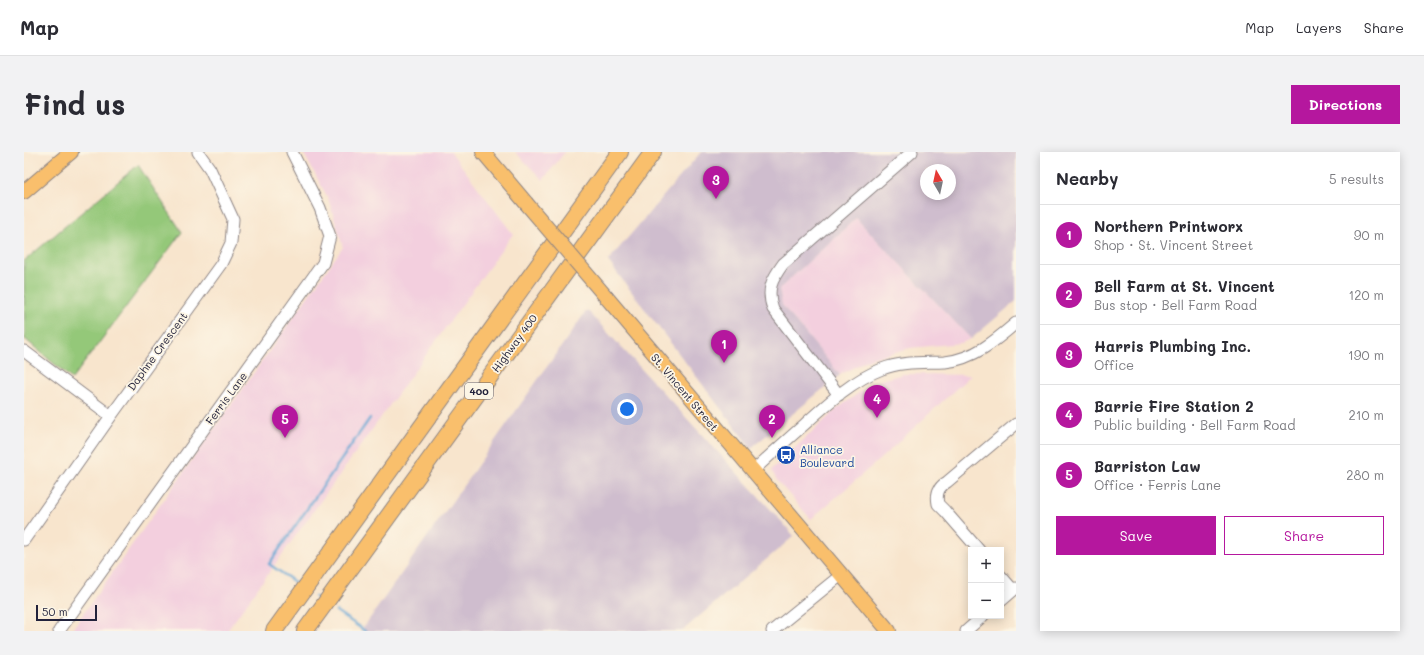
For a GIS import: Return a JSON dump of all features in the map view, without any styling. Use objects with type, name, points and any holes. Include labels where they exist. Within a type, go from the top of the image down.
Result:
[{"type":"highway","name":"400","points":[[274,631],[620,152]]},
{"type":"highway","name":"Highway 400","points":[[305,631],[653,152]]},
{"type":"main road","points":[[24,192],[71,152]]},
{"type":"main road","name":"St. Vincent Street","points":[[482,152],[888,631]]},
{"type":"street","name":"Daphne Crescent","points":[[24,540],[111,416],[221,264],[231,243],[233,219],[210,170],[198,152]]},
{"type":"street","name":"Ferris Lane","points":[[59,631],[323,263],[330,236],[320,208],[292,152]]},
{"type":"street","points":[[839,395],[773,309],[770,300],[772,282],[783,264],[912,152]]},
{"type":"street","points":[[753,471],[822,409],[858,382],[883,368],[898,364],[947,362],[960,359],[977,352],[994,341],[1016,323]]},
{"type":"street","points":[[24,351],[111,416]]},
{"type":"street","points":[[976,547],[946,511],[938,504],[938,491],[939,488],[1016,424]]},
{"type":"street","points":[[772,631],[841,575]]},
{"type":"street","points":[[1004,579],[1015,589],[1004,598]]},
{"type":"street","points":[[966,631],[980,619]]},
{"type":"shaded area","points":[[303,152],[451,152],[513,234],[227,631],[71,631],[343,247],[328,198]]},
{"type":"shaded area","points":[[515,152],[565,152],[543,180]]},
{"type":"shaded area","points":[[701,152],[1016,152],[1016,301],[971,339],[856,218],[779,289],[782,305],[840,375],[751,448],[608,261]]},
{"type":"shaded area","points":[[856,218],[971,339],[961,343],[910,348],[869,359],[840,375],[782,305],[779,289]]},
{"type":"shaded area","points":[[587,310],[794,536],[682,631],[361,631]]},
{"type":"shaded area","points":[[903,374],[971,375],[880,459],[811,519],[778,482],[771,470],[838,408],[874,382]]},
{"type":"green space","points":[[138,165],[182,232],[72,379],[25,339],[24,261]]},
{"type":"waterway","points":[[296,583],[269,564],[370,418]]},
{"type":"waterway","points":[[336,611],[365,631]]},
{"type":"place","name":"Harris Plumbing Inc.","points":[[716,199]]},
{"type":"place","name":"Northern Printworx","points":[[724,363]]},
{"type":"place","name":"Barrie Fire Station 2","points":[[877,418]]},
{"type":"place","name":"Barriston Law","points":[[285,438]]},
{"type":"place","name":"Bell Farm at St. Vincent","points":[[772,438]]},
{"type":"place","name":"Alliance Boulevard","points":[[786,455]]}]
